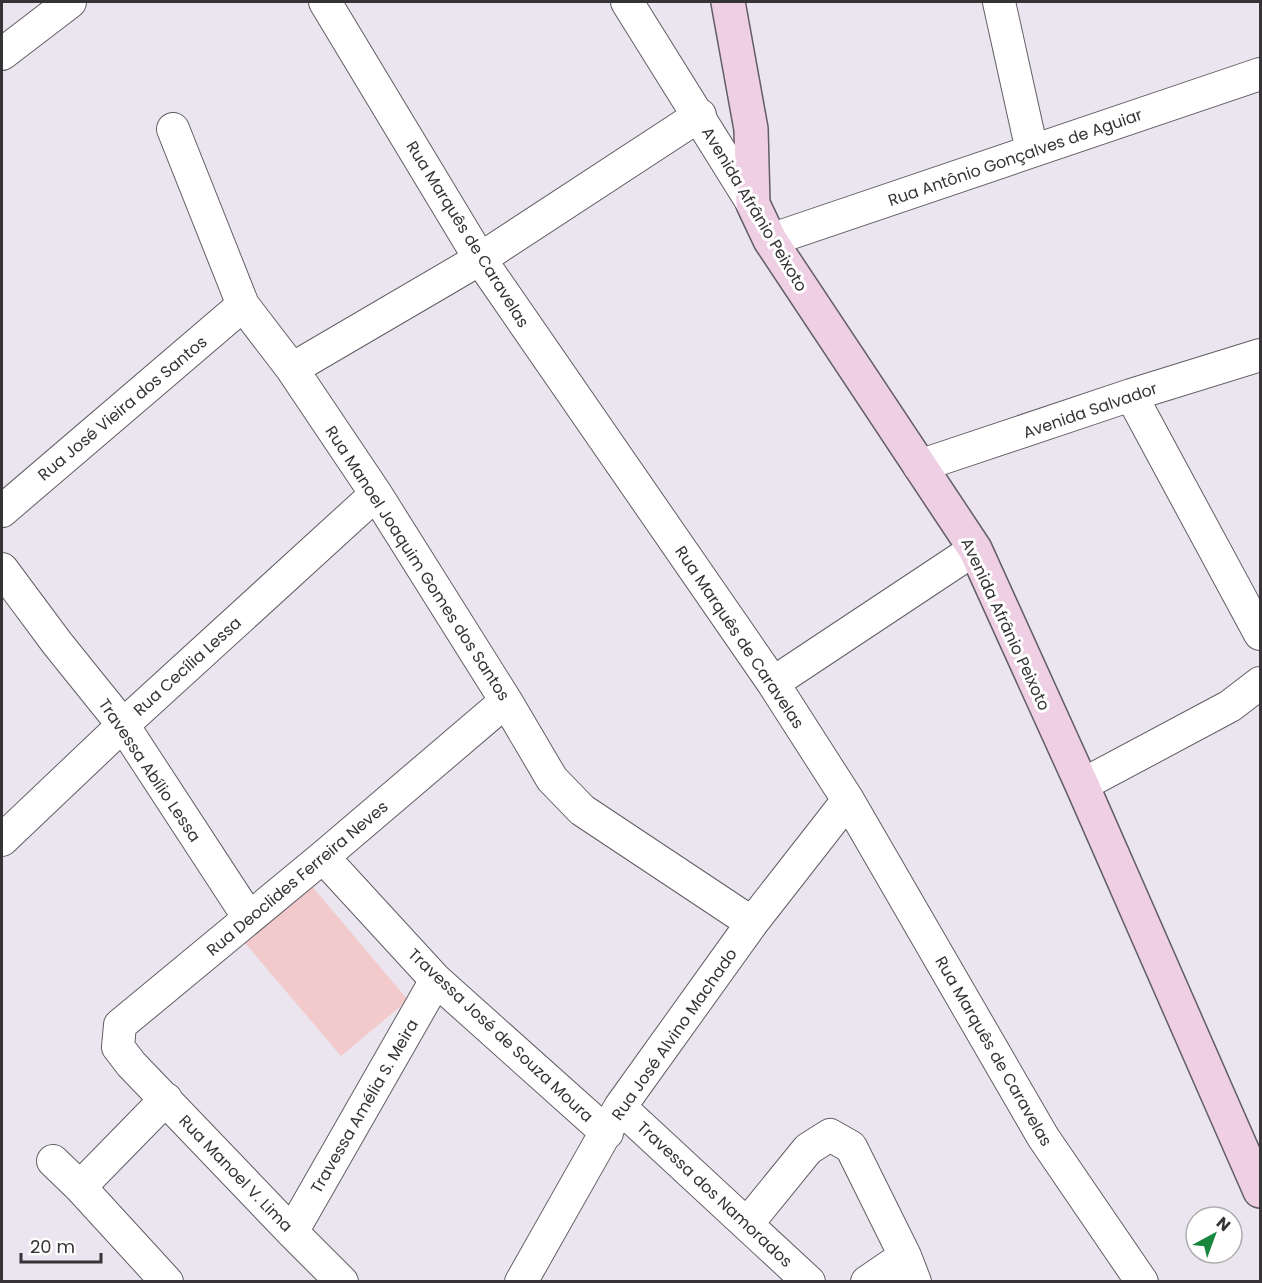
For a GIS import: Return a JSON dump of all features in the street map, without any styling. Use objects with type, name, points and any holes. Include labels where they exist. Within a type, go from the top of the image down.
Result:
[{"type":"street","points":[[2,54],[70,2]]},
{"type":"street","name":"Rua Marquês de Caravelas","points":[[325,2],[480,259],[773,683],[848,800],[1043,1137],[1142,1281]]},
{"type":"street","name":"Avenida Afrânio Peixoto","points":[[627,2],[700,115],[753,204],[770,240],[975,549],[1082,785],[1260,1191]]},
{"type":"street","points":[[728,2],[751,129],[753,204]]},
{"type":"street","points":[[999,2],[1032,151]]},
{"type":"street","name":"Rua Antônio Gonçalves de Aguiar","points":[[770,240],[1260,74]]},
{"type":"street","points":[[292,369],[480,259],[700,115]]},
{"type":"street","name":"Rua Manoel Joaquim Gomes dos Santos","points":[[173,129],[243,305],[292,369],[376,494],[506,701],[552,779],[582,810],[752,923]]},
{"type":"street","name":"Rua José Vieira dos Santos","points":[[2,511],[243,305]]},
{"type":"street","name":"Avenida Salvador","points":[[919,466],[1131,395],[1260,355]]},
{"type":"street","points":[[1131,395],[1260,634]]},
{"type":"street","name":"Rua Cecília Lessa","points":[[2,840],[123,725],[376,494]]},
{"type":"street","points":[[773,683],[975,549]]},
{"type":"street","name":"Travessa Abílio Lessa","points":[[2,569],[57,643],[123,725],[249,918]]},
{"type":"street","points":[[1082,785],[1230,706],[1260,683]]},
{"type":"street","name":"Rua Deoclides Ferreira Neves","points":[[131,1064],[117,1047],[120,1025],[323,857],[506,701]]},
{"type":"street","name":"Rua José Alvino Machado","points":[[520,1281],[613,1120],[752,923],[848,800]]},
{"type":"street","name":"Travessa José de Souza Moura","points":[[323,857],[436,980],[613,1120]]},
{"type":"street","name":"Travessa Amélia S. Meira","points":[[292,1232],[436,980]]},
{"type":"street","name":"Rua Manoel V. Lima","points":[[131,1064],[342,1281]]},
{"type":"street","points":[[80,1187],[166,1100]]},
{"type":"street","name":"Travessa dos Namorados","points":[[613,1120],[747,1224],[809,1281]]},
{"type":"street","points":[[747,1224],[808,1149],[830,1135],[851,1147],[910,1269],[867,1281]]},
{"type":"street","points":[[53,1161],[167,1281]]},
{"type":"shaded area","points":[[311,885],[408,1000],[341,1056],[244,942]]}]
